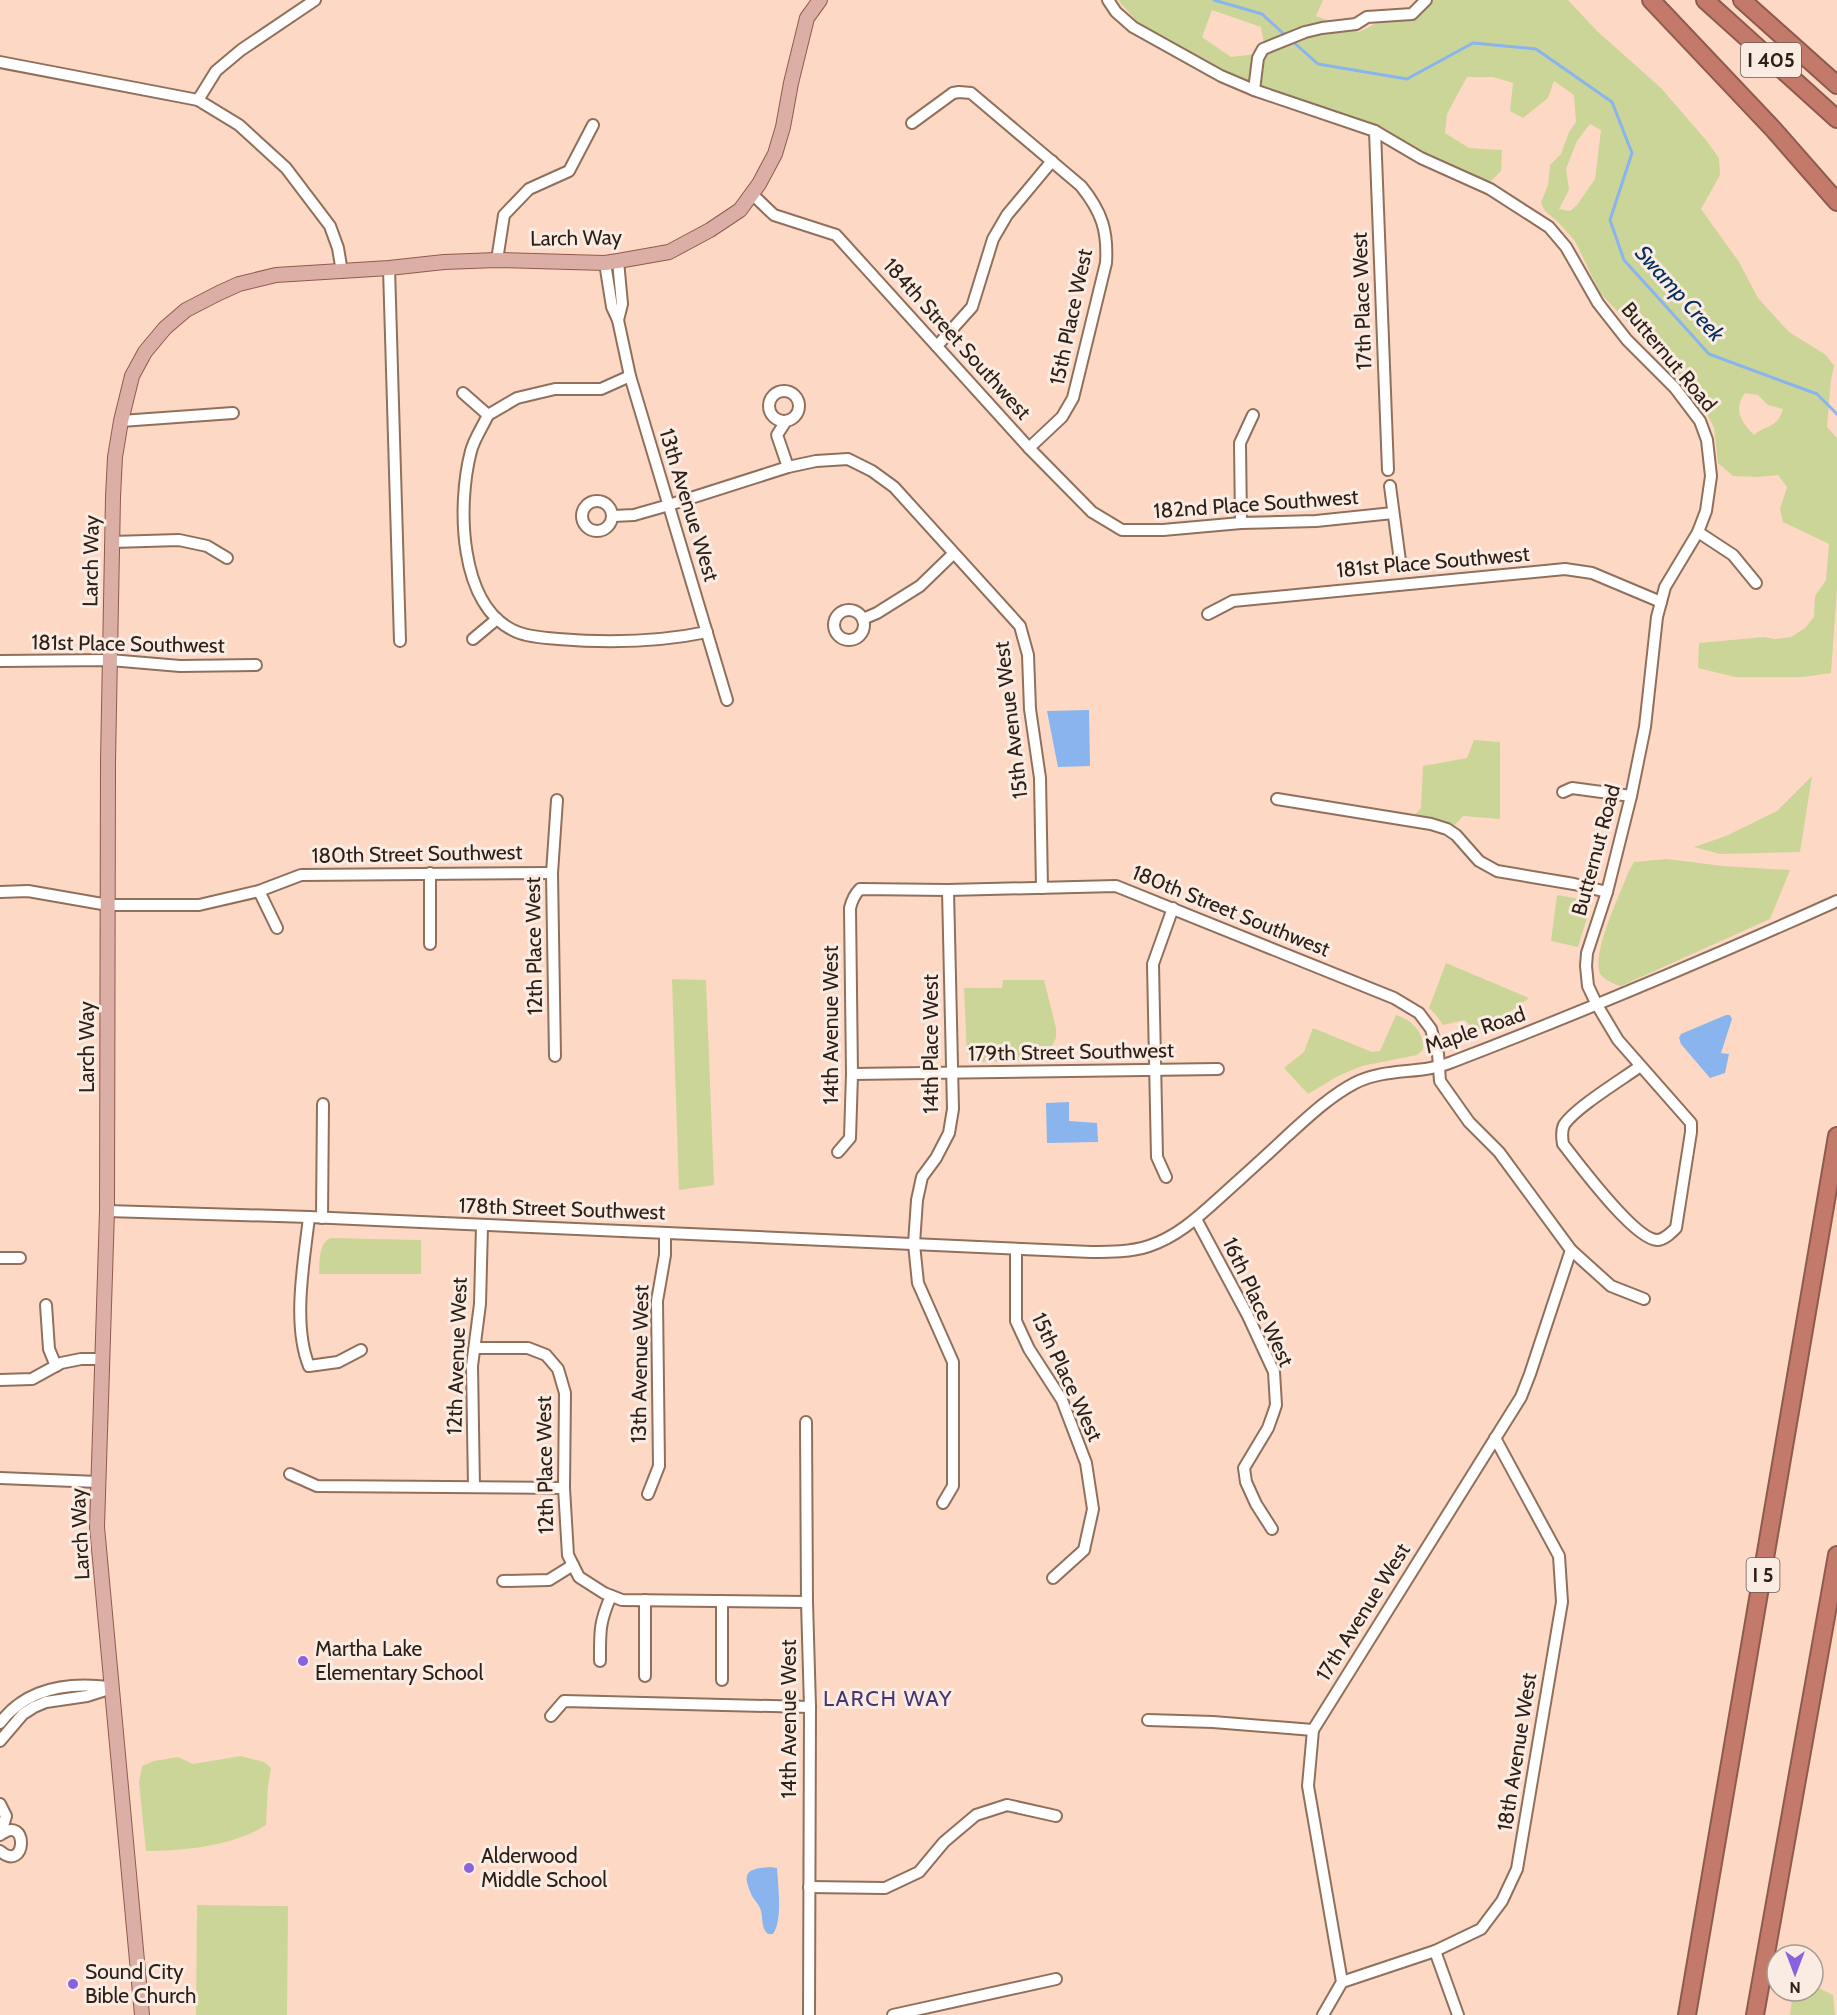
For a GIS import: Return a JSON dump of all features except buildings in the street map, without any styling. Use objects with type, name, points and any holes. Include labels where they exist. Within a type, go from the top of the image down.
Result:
[{"type":"highway","points":[[1651,0],[1742,96],[1837,202]]},
{"type":"highway","name":"I 405","points":[[1705,0],[1837,119]]},
{"type":"highway","name":"I 405","points":[[1742,0],[1837,85]]},
{"type":"highway","name":"I 5","points":[[1687,2015],[1837,1136]]},
{"type":"highway","points":[[1755,2015],[1837,1555]]},
{"type":"main road","name":"Larch Way","points":[[142,2015],[98,1527],[107,1211],[112,542],[115,457],[132,376],[146,352],[165,328],[186,310],[239,284],[258,279],[276,275],[342,272],[444,262],[497,260],[611,262],[669,252],[710,230],[740,210],[759,184],[774,154],[783,127],[807,18],[820,0]]},
{"type":"street","points":[[198,100],[216,71],[241,50],[315,0]]},
{"type":"street","name":"Butternut Road","points":[[1108,0],[1116,12],[1133,27],[1221,76],[1254,90],[1375,131],[1421,158],[1490,189],[1549,227],[1566,247],[1598,303],[1627,340],[1675,388],[1705,431],[1712,476],[1709,500],[1698,532],[1665,587],[1657,617],[1645,727],[1631,796],[1607,892],[1587,953],[1586,966],[1588,986],[1617,1040],[1690,1123],[1690,1143],[1676,1228],[1666,1237],[1657,1240],[1643,1235],[1619,1212],[1563,1144],[1562,1130],[1574,1114],[1639,1067]]},
{"type":"street","points":[[1254,90],[1258,58],[1263,49],[1322,27],[1356,24],[1367,17],[1412,14],[1426,0]]},
{"type":"street","points":[[0,62],[198,100],[238,125],[285,168],[330,226],[338,248],[342,272]]},
{"type":"street","name":"15th Place West","points":[[912,123],[953,93],[965,92],[976,97],[1052,161],[1081,186],[1095,204],[1107,243],[1106,263],[1073,399],[1062,417],[1029,448]]},
{"type":"street","points":[[497,260],[504,216],[529,189],[568,171],[593,125]]},
{"type":"street","name":"17th Place West","points":[[1375,131],[1388,470]]},
{"type":"street","points":[[937,346],[972,307],[993,239],[1007,216],[1052,161]]},
{"type":"street","name":"184th Street Southwest","points":[[752,194],[774,215],[836,236],[1029,448],[1092,512],[1122,530]]},
{"type":"street","name":"13th Avenue West","points":[[611,262],[612,307],[618,320],[630,376],[727,700]]},
{"type":"street","points":[[389,268],[400,641]]},
{"type":"street","points":[[630,376],[600,389],[555,389],[517,398],[488,415],[471,449],[464,487],[465,535],[470,569],[482,600],[497,619],[517,633],[541,638],[584,641],[674,639],[707,633]]},
{"type":"street","points":[[463,393],[488,415]]},
{"type":"street","points":[[121,421],[233,413]]},
{"type":"street","points":[[1241,523],[1240,443],[1253,415]]},
{"type":"street","points":[[786,421],[777,435],[788,467]]},
{"type":"street","name":"15th Avenue West","points":[[613,516],[634,515],[816,460],[848,459],[872,471],[894,488],[1020,626],[1028,655],[1030,709],[1040,778],[1042,888]]},
{"type":"street","points":[[1390,486],[1400,561]]},
{"type":"street","name":"182nd Place Southwest","points":[[1122,530],[1162,530],[1241,523],[1316,521],[1393,513]]},
{"type":"street","points":[[1698,532],[1733,555],[1756,583]]},
{"type":"street","points":[[112,542],[179,540],[207,546],[227,558]]},
{"type":"street","points":[[863,620],[920,586],[953,554]]},
{"type":"street","name":"181st Place Southwest","points":[[1208,614],[1233,601],[1565,569],[1592,573],[1661,602]]},
{"type":"street","points":[[473,639],[497,619]]},
{"type":"street","name":"181st Place Southwest","points":[[0,661],[110,660],[180,666],[256,666]]},
{"type":"street","points":[[1563,792],[1572,788],[1631,796]]},
{"type":"street","points":[[1277,799],[1431,824],[1447,829],[1456,835],[1479,861],[1497,871],[1607,892]]},
{"type":"street","name":"12th Place West","points":[[555,1056],[552,873],[557,801]]},
{"type":"street","points":[[430,873],[430,944]]},
{"type":"street","name":"180th Street Southwest","points":[[0,892],[28,891],[108,905],[199,905],[259,891],[301,875],[552,873]]},
{"type":"street","name":"180th Street Southwest","points":[[854,895],[861,889],[948,890],[1116,886],[1395,998],[1419,1013],[1431,1029],[1438,1054],[1438,1068]]},
{"type":"street","name":"14th Place West","points":[[943,1503],[953,1486],[953,1362],[918,1283],[914,1244],[917,1200],[922,1177],[936,1158],[949,1132],[953,1109],[948,890]]},
{"type":"street","points":[[259,891],[277,928]]},
{"type":"street","name":"14th Avenue West","points":[[838,1152],[850,1138],[852,1074],[850,908],[854,895]]},
{"type":"street","name":"Maple Road","points":[[1016,1249],[1102,1252],[1141,1248],[1170,1237],[1196,1219],[1307,1118],[1355,1083],[1376,1075],[1398,1071],[1438,1068],[1597,1005],[1837,901]]},
{"type":"street","points":[[1167,1177],[1157,1157],[1153,964],[1173,908]]},
{"type":"street","points":[[1438,1068],[1440,1081],[1469,1122],[1500,1152],[1571,1251],[1611,1286],[1644,1299]]},
{"type":"street","name":"179th Street Southwest","points":[[852,1074],[1218,1069]]},
{"type":"street","points":[[322,1218],[323,1104]]},
{"type":"street","name":"178th Street Southwest","points":[[107,1211],[309,1217],[1016,1249]]},
{"type":"street","points":[[309,1217],[301,1294],[303,1352],[309,1366],[338,1362],[361,1350]]},
{"type":"street","name":"16th Place West","points":[[1196,1219],[1248,1316],[1274,1372],[1276,1405],[1271,1421],[1244,1468],[1246,1482],[1256,1504],[1272,1529]]},
{"type":"street","name":"12th Avenue West","points":[[474,1487],[472,1366],[480,1304],[482,1226]]},
{"type":"street","name":"13th Avenue West","points":[[648,1494],[659,1466],[657,1301],[665,1255],[664,1233]]},
{"type":"street","name":"15th Place West","points":[[1016,1249],[1016,1321],[1029,1350],[1062,1400],[1086,1463],[1093,1509],[1084,1550],[1053,1578]]},
{"type":"street","name":"17th Avenue West","points":[[1342,1982],[1308,1786],[1312,1730],[1521,1397],[1571,1251]]},
{"type":"street","points":[[0,1258],[20,1258]]},
{"type":"street","points":[[46,1305],[49,1349],[56,1366]]},
{"type":"street","name":"12th Place West","points":[[475,1348],[528,1348],[546,1355],[558,1369],[565,1393],[564,1488],[565,1537],[568,1555],[579,1577],[611,1596]]},
{"type":"street","points":[[0,1380],[33,1379],[56,1366],[81,1359],[102,1359]]},
{"type":"street","name":"14th Avenue West","points":[[806,1422],[810,1707],[808,2015]]},
{"type":"street","name":"18th Avenue West","points":[[1342,1982],[1435,1951],[1480,1929],[1502,1901],[1518,1869],[1562,1602],[1559,1556],[1495,1438]]},
{"type":"street","points":[[290,1474],[316,1486],[564,1488]]},
{"type":"street","points":[[0,1478],[98,1482]]},
{"type":"street","points":[[503,1581],[549,1580],[573,1565]]},
{"type":"street","points":[[600,1661],[600,1625],[611,1596],[622,1600],[807,1602]]},
{"type":"street","points":[[645,1600],[645,1676]]},
{"type":"street","points":[[722,1601],[722,1680]]},
{"type":"street","points":[[0,1723],[20,1703],[40,1692],[85,1685],[112,1688]]},
{"type":"street","points":[[0,1741],[23,1714],[34,1707],[46,1702],[87,1696],[112,1688]]},
{"type":"street","points":[[551,1716],[564,1701],[810,1707]]},
{"type":"street","points":[[1148,1720],[1213,1722],[1312,1730]]},
{"type":"street","points":[[0,1804],[6,1816],[2,1829],[18,1834],[22,1840],[21,1848],[12,1856],[0,1851]]},
{"type":"street","points":[[809,1887],[885,1888],[919,1872],[944,1842],[976,1815],[1008,1805],[1056,1816]]},
{"type":"street","points":[[1435,1951],[1458,2015]]},
{"type":"street","points":[[892,2015],[1056,1979]]},
{"type":"street","points":[[1323,2015],[1342,1982]]},
{"type":"green space","points":[[1118,0],[1323,0],[1316,16],[1359,32],[1404,9],[1432,0],[1568,0],[1597,31],[1661,88],[1706,140],[1719,158],[1720,175],[1701,209],[1739,262],[1758,298],[1789,332],[1826,355],[1834,366],[1827,427],[1837,438],[1837,589],[1831,673],[1803,677],[1735,677],[1698,668],[1699,643],[1791,637],[1805,628],[1814,617],[1815,596],[1826,580],[1829,544],[1783,522],[1780,509],[1787,487],[1778,475],[1733,476],[1718,463],[1714,428],[1708,416],[1685,383],[1600,293],[1575,241],[1545,211],[1541,203],[1548,185],[1550,165],[1561,154],[1569,132],[1576,122],[1574,95],[1554,81],[1548,98],[1523,118],[1510,111],[1513,83],[1493,77],[1467,77],[1447,114],[1445,133],[1469,148],[1502,150],[1501,171],[1489,183],[1383,131],[1263,89],[1138,23]],"holes":[[[1212,10],[1261,27],[1264,44],[1256,54],[1231,57],[1202,37]],[[1590,124],[1601,130],[1595,179],[1577,205],[1570,211],[1559,209],[1569,190],[1566,169],[1577,141]],[[1745,393],[1758,395],[1768,405],[1783,409],[1775,423],[1754,435],[1740,415],[1741,399]]]},
{"type":"green space","points":[[1474,740],[1500,742],[1500,819],[1463,816],[1454,826],[1442,821],[1414,816],[1421,808],[1423,766],[1467,758]]},
{"type":"green space","points":[[1812,776],[1800,852],[1720,854],[1694,847],[1726,836],[1777,811]]},
{"type":"green space","points":[[1667,859],[1723,866],[1790,870],[1770,919],[1621,986],[1613,983],[1601,975],[1598,967],[1599,955],[1607,925],[1628,873],[1634,862]]},
{"type":"green space","points":[[1557,895],[1586,900],[1591,905],[1578,947],[1551,941]]},
{"type":"green space","points":[[1446,963],[1529,998],[1491,1023],[1448,1041],[1447,1036],[1472,1027],[1464,1020],[1443,1025],[1429,1008]]},
{"type":"green space","points":[[672,979],[706,980],[714,1185],[679,1190]]},
{"type":"green space","points":[[1003,980],[1044,980],[1056,1028],[1056,1038],[1050,1057],[1046,1060],[977,1062],[967,1054],[964,988],[1002,988]]},
{"type":"green space","points":[[1396,1015],[1407,1020],[1420,1033],[1423,1050],[1417,1055],[1362,1066],[1338,1076],[1308,1094],[1284,1068],[1304,1052],[1313,1028],[1372,1052],[1380,1051]]},
{"type":"green space","points":[[331,1238],[421,1240],[421,1274],[319,1274],[322,1248]]},
{"type":"green space","points":[[241,1756],[264,1762],[271,1768],[266,1825],[239,1838],[208,1846],[146,1851],[139,1782],[142,1766],[154,1761],[178,1757],[193,1764]]},
{"type":"green space","points":[[197,1905],[288,1906],[287,2015],[196,2015]]},
{"type":"green space","points":[[1825,1991],[1833,1995],[1835,2015],[1790,2015],[1792,2003],[1825,2003]]},
{"type":"water","points":[[1089,710],[1090,766],[1058,767],[1047,711]]},
{"type":"water","points":[[1730,1015],[1732,1019],[1721,1053],[1729,1054],[1725,1073],[1710,1078],[1681,1044],[1679,1038],[1681,1034]]},
{"type":"water","points":[[1069,1102],[1069,1121],[1097,1123],[1098,1142],[1047,1143],[1046,1103]]},
{"type":"water","points":[[777,1868],[779,1893],[778,1920],[773,1934],[768,1934],[764,1928],[760,1908],[747,1882],[748,1873],[751,1871]]},
{"type":"waterway","name":"Swamp Creek","points":[[1214,0],[1262,14],[1286,36]]},
{"type":"waterway","name":"Swamp Creek","points":[[1291,40],[1318,64],[1407,79],[1473,43],[1536,49],[1612,102],[1632,153],[1610,220],[1624,260],[1709,354],[1817,394],[1837,414]]},
{"type":"place","name":"Martha Lake Elementary School","points":[[303,1661]]},
{"type":"place","name":"Alderwood Middle School","points":[[469,1868]]},
{"type":"place","name":"Sound City Bible Church","points":[[73,1984]]},
{"type":"district","name":"LARCH WAY","points":[[888,1698]]}]
